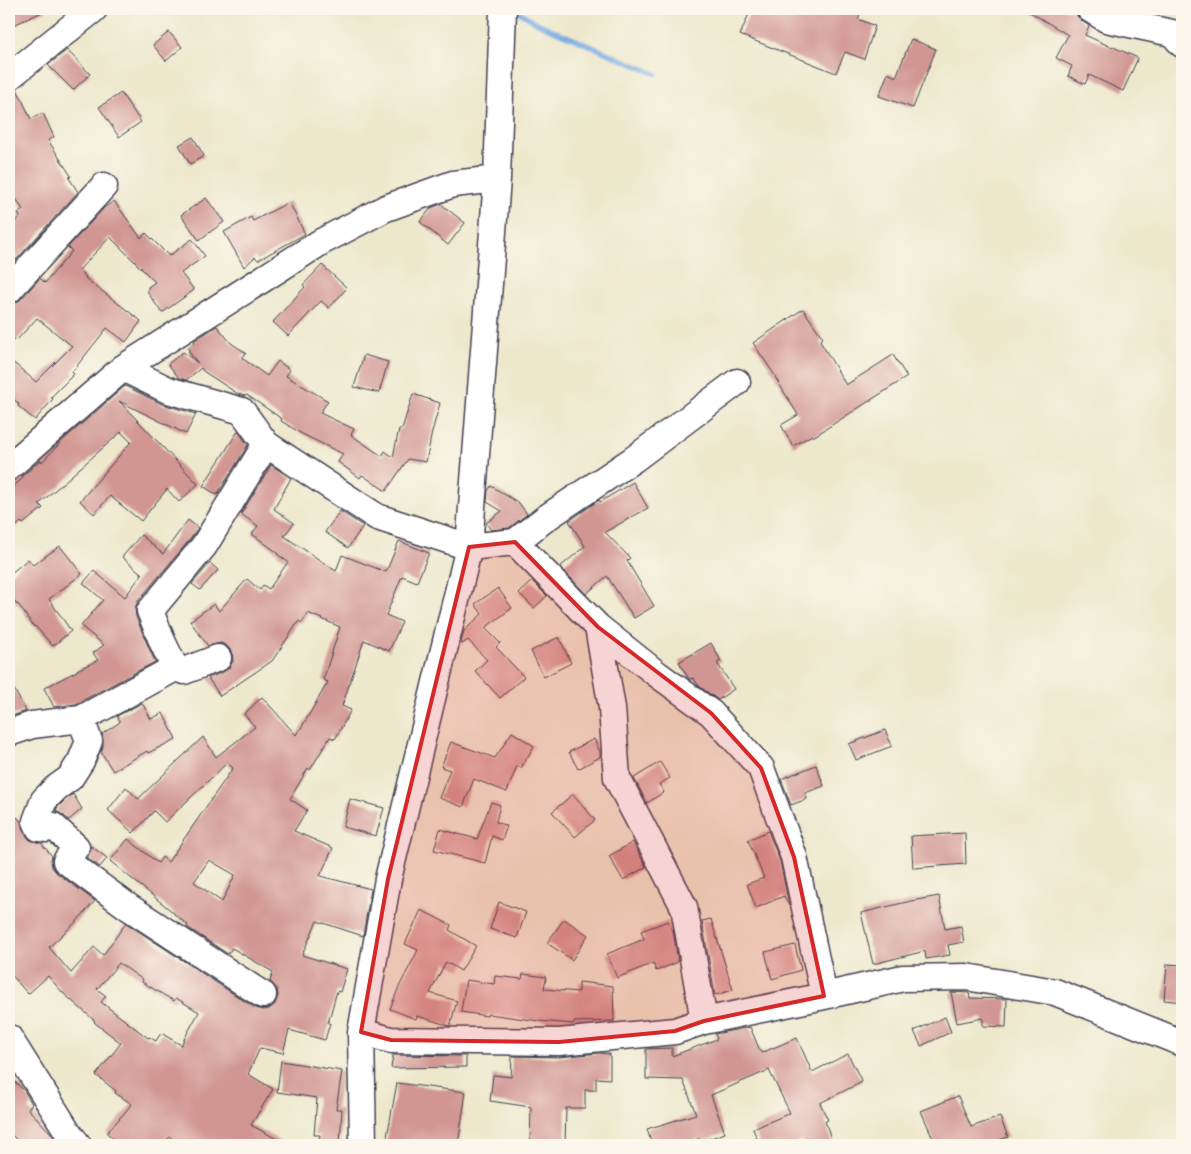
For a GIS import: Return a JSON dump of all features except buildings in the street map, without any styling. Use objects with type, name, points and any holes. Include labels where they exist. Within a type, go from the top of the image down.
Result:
[{"type":"street","points":[[9,77],[94,9]]},
{"type":"street","points":[[363,1145],[361,1032],[388,879],[469,547],[496,180],[503,9]]},
{"type":"street","points":[[1090,9],[1106,19],[1179,35]]},
{"type":"street","points":[[9,467],[123,368],[321,242],[386,208],[453,184],[496,180]]},
{"type":"street","points":[[9,290],[104,186]]},
{"type":"street","points":[[123,368],[168,390],[242,411],[266,444],[377,517],[469,547],[515,542],[737,382]]},
{"type":"street","points":[[218,658],[184,671],[175,668],[150,611],[204,546],[266,444]]},
{"type":"street","points":[[515,542],[598,627],[657,674],[711,713],[761,768],[794,857],[824,996]]},
{"type":"street","points":[[598,627],[612,708],[617,778],[684,907],[704,1020]]},
{"type":"street","points":[[9,733],[32,725],[81,719],[175,668]]},
{"type":"street","points":[[81,719],[89,741],[81,761],[70,778],[44,800],[36,821],[39,828],[46,830],[53,826],[76,847],[66,861],[127,906],[263,995]]},
{"type":"street","points":[[361,1032],[391,1040],[559,1042],[675,1030],[704,1020],[903,978],[966,977],[1055,992],[1182,1042]]},
{"type":"street","points":[[9,1038],[78,1145]]},
{"type":"highlighted area","points":[[515,542],[598,627],[711,713],[761,768],[794,857],[824,996],[704,1021],[675,1031],[559,1042],[391,1040],[361,1032],[388,879],[469,547]]},
{"type":"waterway","points":[[514,9],[539,24],[656,74]]}]
